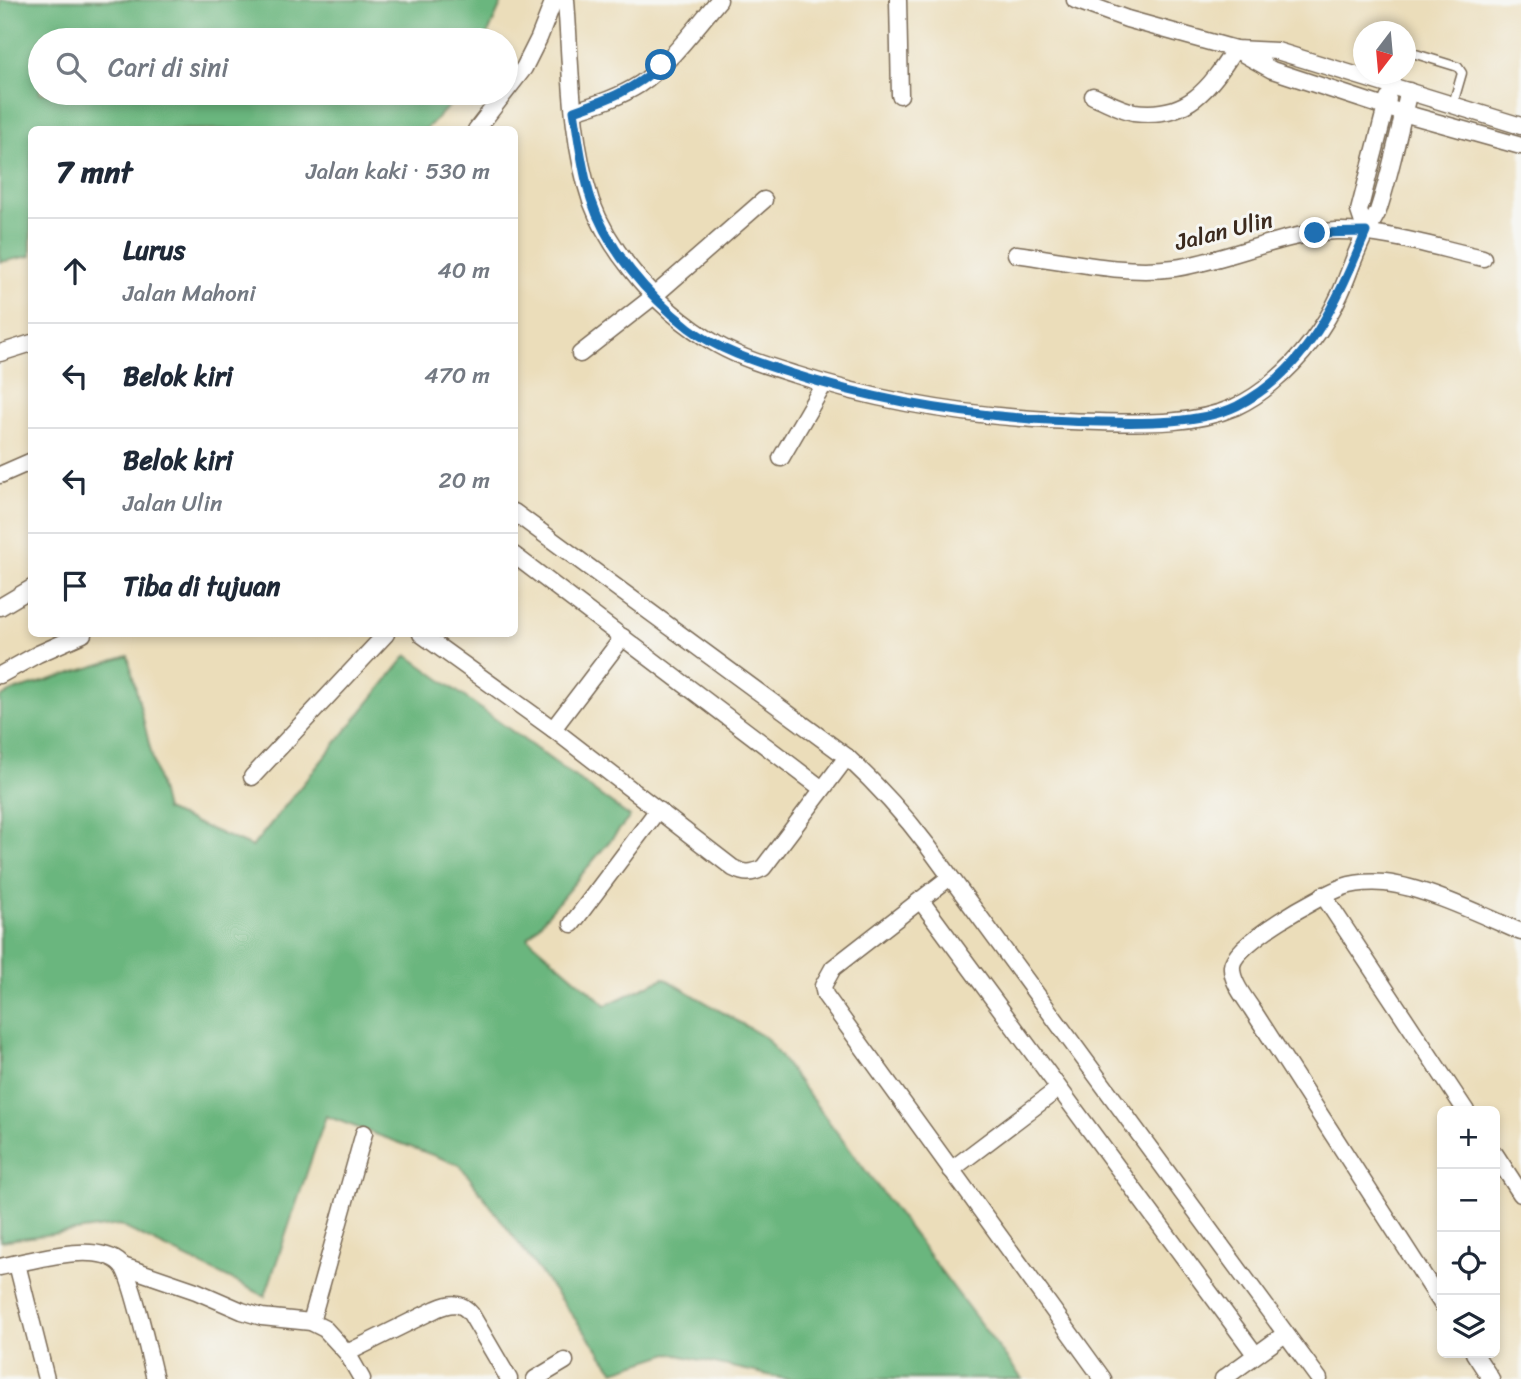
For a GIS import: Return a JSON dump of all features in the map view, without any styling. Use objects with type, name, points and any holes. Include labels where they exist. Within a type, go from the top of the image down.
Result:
[{"type":"street","points":[[518,76],[539,38],[554,0]]},
{"type":"street","points":[[566,0],[574,111],[587,185],[599,219],[612,244],[654,296],[690,329],[721,347],[757,362],[824,384],[934,409],[1066,422],[1167,422],[1236,407],[1272,383],[1299,356],[1322,326],[1339,297],[1366,232],[1377,214],[1409,91]]},
{"type":"street","points":[[574,111],[615,97],[641,83],[661,65],[719,0]]},
{"type":"street","points":[[898,0],[900,95]]},
{"type":"street","points":[[1075,0],[1127,19],[1235,49],[1278,51],[1353,70]]},
{"type":"street","points":[[539,38],[569,37]]},
{"type":"street","points":[[1093,96],[1132,112],[1180,108],[1200,96],[1214,82],[1235,49]]},
{"type":"street","points":[[1235,49],[1272,70],[1386,108],[1521,146]]},
{"type":"street","points":[[1366,232],[1359,211],[1391,85],[1521,126]]},
{"type":"street","points":[[479,126],[495,105]]},
{"type":"street","points":[[580,354],[654,296],[765,200]]},
{"type":"street","name":"Jalan Ulin","points":[[1016,254],[1125,269],[1162,269],[1200,263],[1315,233],[1366,232],[1483,258]]},
{"type":"street","points":[[0,353],[28,343]]},
{"type":"street","points":[[781,458],[824,384]]},
{"type":"street","points":[[0,475],[28,463]]},
{"type":"street","points":[[518,515],[846,757],[904,814],[1319,1379]]},
{"type":"street","points":[[518,558],[821,788]]},
{"type":"street","points":[[0,607],[28,590]]},
{"type":"street","points":[[0,675],[76,637]]},
{"type":"street","points":[[252,777],[383,637]]},
{"type":"street","points":[[425,637],[554,729],[657,811],[733,868],[744,873],[752,873],[762,868],[846,757]]},
{"type":"street","points":[[554,729],[623,637]]},
{"type":"street","points":[[572,924],[657,811]]},
{"type":"street","points":[[950,877],[833,968],[823,986],[825,995],[1103,1379]]},
{"type":"street","points":[[1437,1296],[1252,1009],[1232,973],[1232,963],[1257,937],[1323,895],[1364,882],[1406,887],[1521,932]]},
{"type":"street","points":[[1323,895],[1463,1106]]},
{"type":"street","points":[[921,901],[1255,1354]]},
{"type":"street","points":[[951,1170],[1058,1089]]},
{"type":"street","points":[[311,1322],[364,1133]]},
{"type":"street","points":[[1500,1162],[1521,1194]]},
{"type":"street","points":[[0,1267],[80,1252],[97,1253],[123,1266],[262,1317],[311,1322],[325,1329],[347,1353],[362,1379]]},
{"type":"street","points":[[17,1264],[46,1379]]},
{"type":"street","points":[[123,1266],[155,1379]]},
{"type":"street","points":[[347,1353],[436,1309],[448,1304],[458,1304],[471,1314],[509,1379]]},
{"type":"street","points":[[1223,1379],[1285,1334]]},
{"type":"street","points":[[1477,1358],[1491,1379]]},
{"type":"street","points":[[535,1379],[565,1361]]},
{"type":"lane","points":[[1416,54],[1458,67],[1462,73],[1452,104]]},
{"type":"green space","points":[[0,0],[503,0],[490,28],[28,28],[28,105],[450,105],[429,126],[28,126],[28,257],[0,262]]},
{"type":"green space","points":[[407,655],[630,817],[528,938],[606,1005],[664,978],[766,1038],[1022,1379],[786,1379],[669,1353],[614,1371],[460,1165],[326,1116],[265,1296],[119,1225],[0,1241],[0,698],[10,692],[128,656],[165,810],[252,847]]},
{"type":"route","points":[[661,65],[641,83],[615,97],[574,111],[591,199],[599,219],[612,244],[631,270],[654,296],[690,329],[721,347],[757,362],[824,384],[934,409],[1066,422],[1167,422],[1236,407],[1272,383],[1299,356],[1322,326],[1339,297],[1366,232],[1315,233]]}]
